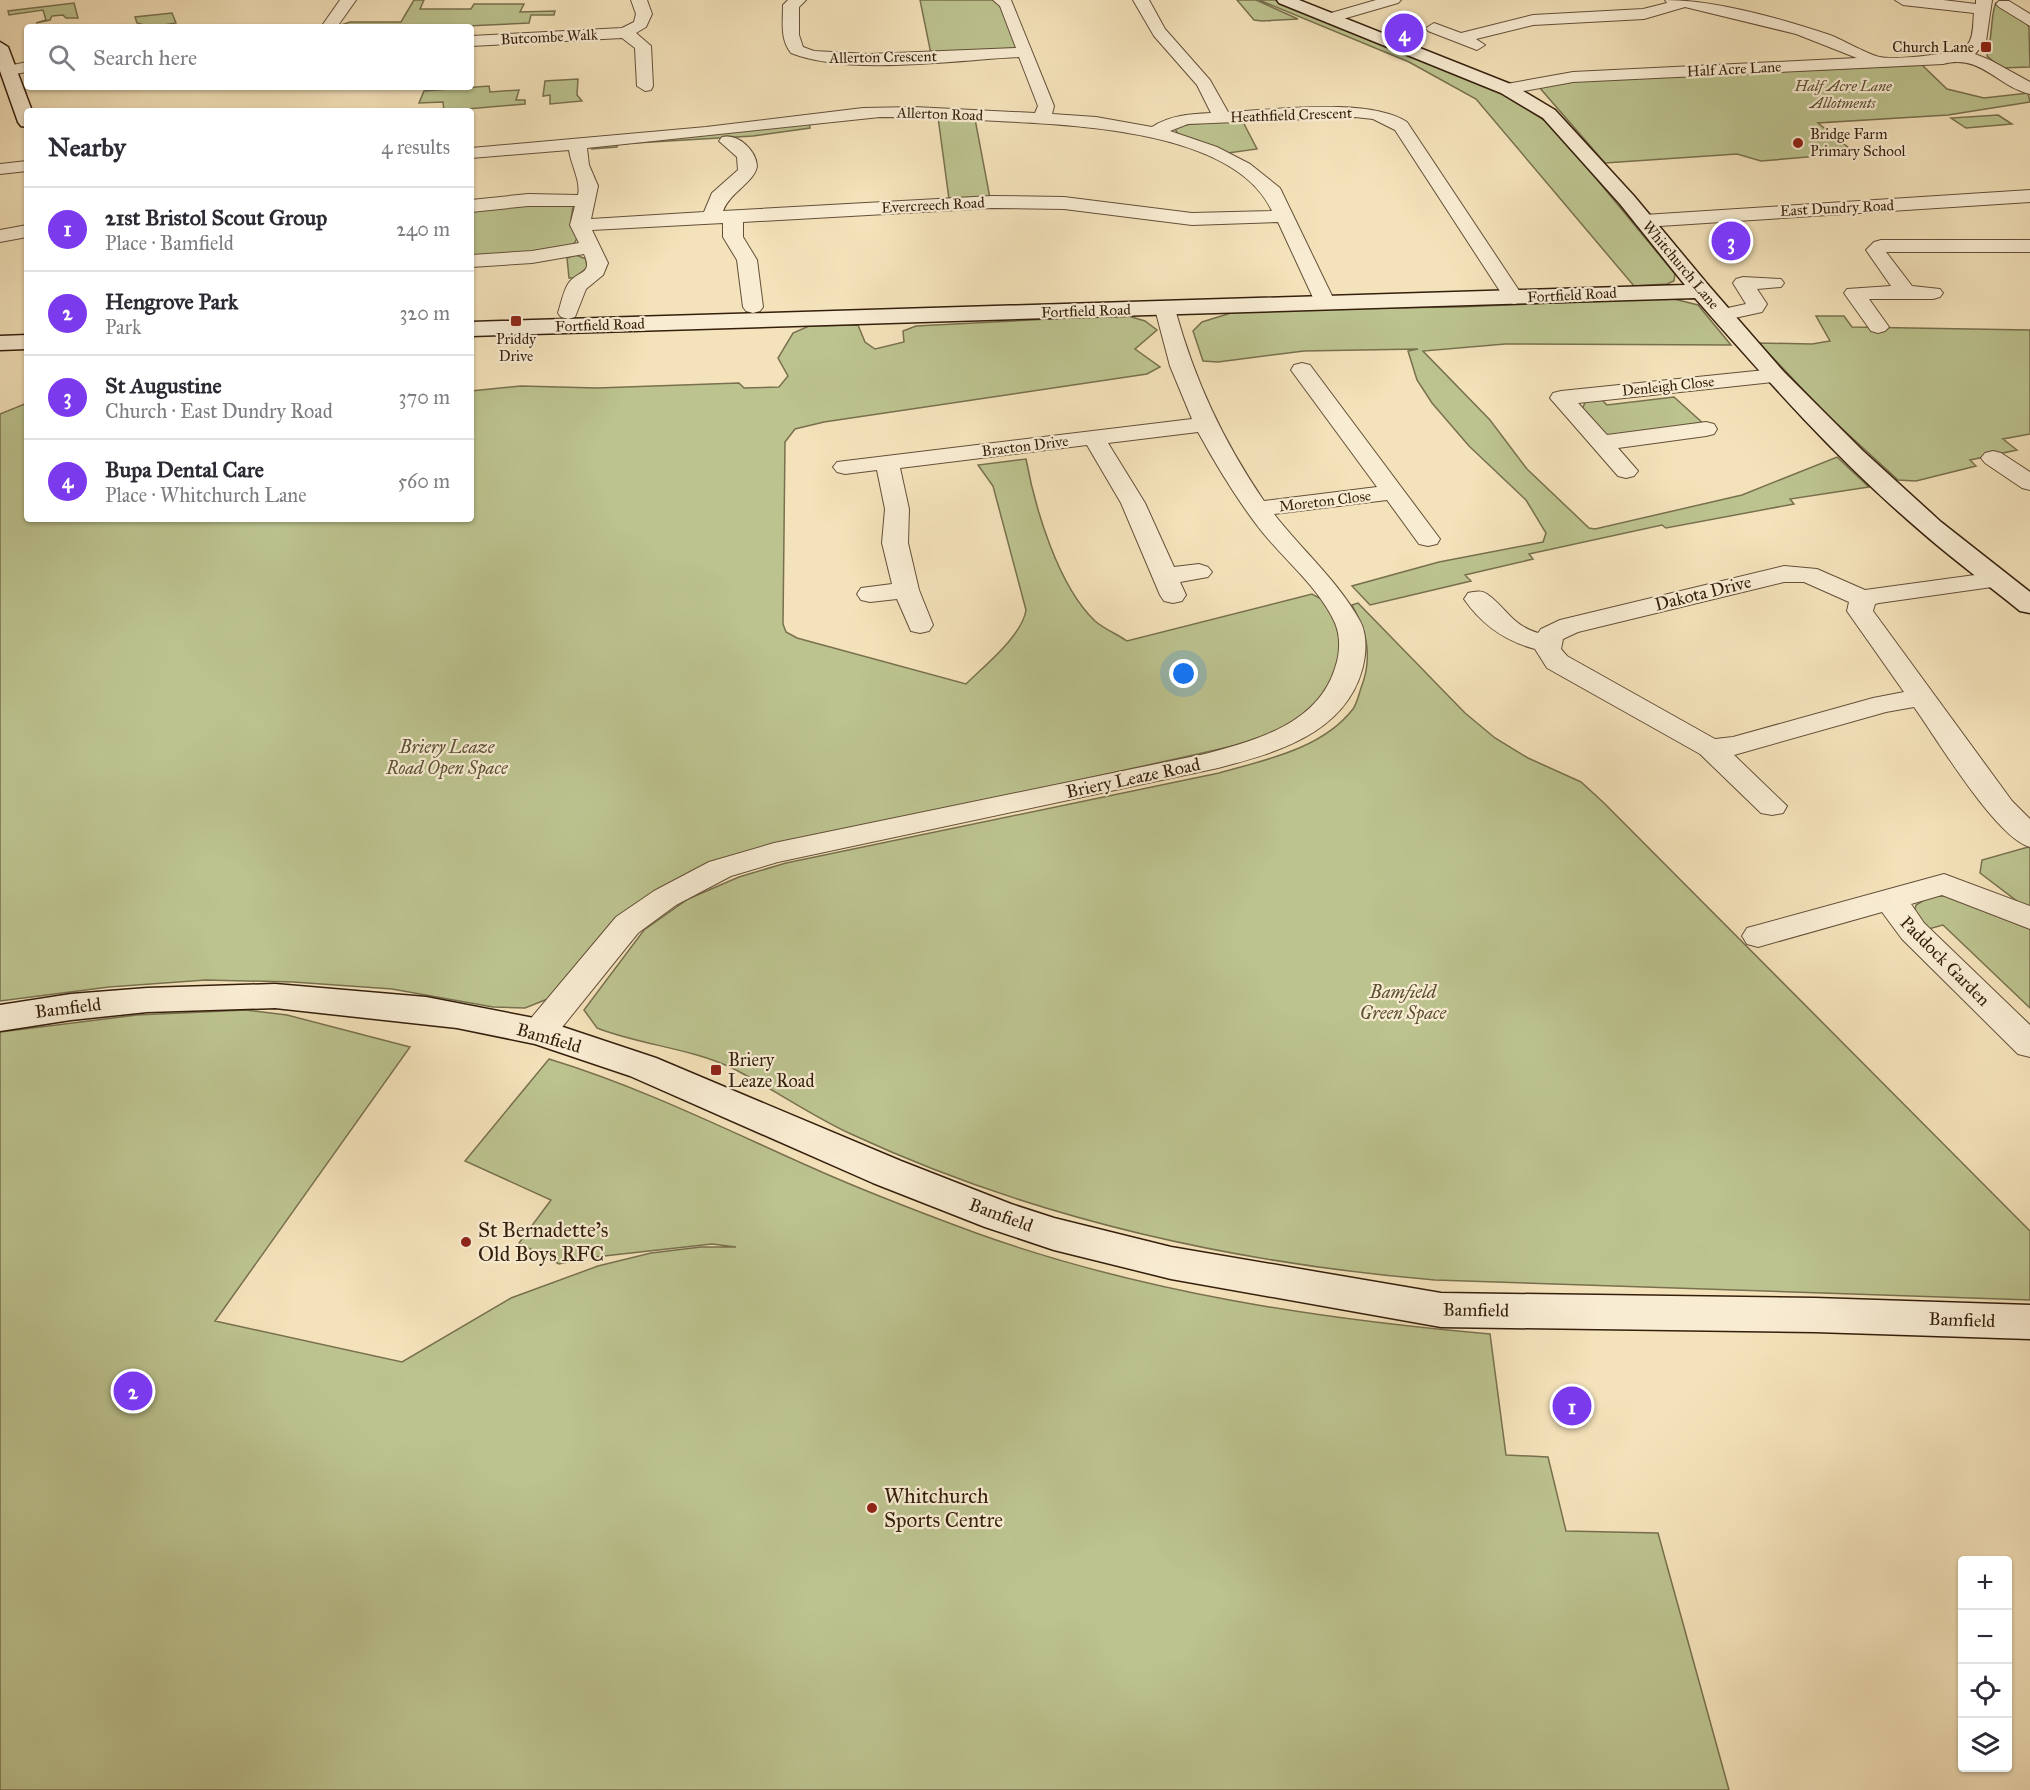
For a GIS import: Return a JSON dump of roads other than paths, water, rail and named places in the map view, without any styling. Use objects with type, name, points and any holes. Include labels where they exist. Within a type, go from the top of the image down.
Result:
[{"type":"street","points":[[331,24],[348,0]]},
{"type":"street","points":[[639,0],[644,14],[641,24],[626,33],[643,46],[645,83],[664,78]]},
{"type":"street","name":"Allerton Crescent","points":[[798,0],[791,5],[792,42],[797,50],[810,56],[844,60],[1026,51]]},
{"type":"street","points":[[1001,0],[1007,4],[1046,106],[1042,118]]},
{"type":"street","points":[[1141,0],[1146,15],[1163,38],[1202,80],[1222,117]]},
{"type":"street","name":"Whitchurch Lane","points":[[1285,0],[1508,89],[1549,114],[1564,128],[1644,221],[1711,287],[1721,315],[1775,376],[1854,456],[1932,528],[2030,605]]},
{"type":"street","points":[[1329,18],[1393,0]]},
{"type":"street","points":[[1903,0],[1983,5],[1978,45],[1973,51],[1961,55]]},
{"type":"street","points":[[1460,38],[1533,20],[1644,14],[1679,2],[1798,28],[1854,49],[1877,62]]},
{"type":"street","points":[[2030,9],[2009,7],[2030,21]]},
{"type":"street","points":[[331,24],[350,21]]},
{"type":"street","points":[[1434,28],[1478,45]]},
{"type":"street","name":"Butcombe Walk","points":[[474,41],[530,45],[626,33]]},
{"type":"street","points":[[0,47],[24,113]]},
{"type":"street","points":[[1961,55],[1984,63],[2030,89]]},
{"type":"street","name":"Half Acre Lane","points":[[1508,89],[1574,77],[1943,59],[1961,55]]},
{"type":"street","points":[[9,70],[24,68]]},
{"type":"street","name":"Allerton Road","points":[[474,152],[539,139],[576,143],[847,114],[909,112],[1090,122],[1155,133],[1188,142],[1224,157],[1260,179],[1273,192],[1325,302]]},
{"type":"street","name":"Heathfield Crescent","points":[[1155,133],[1167,125],[1180,121],[1222,117],[1354,112],[1371,113],[1392,120],[1401,126],[1514,298]]},
{"type":"street","points":[[648,117],[650,136]]},
{"type":"street","points":[[711,218],[719,197],[747,172],[749,159],[745,152],[720,140],[755,138]]},
{"type":"street","points":[[568,313],[577,286],[596,271],[598,263],[580,225],[589,186],[580,165],[576,143]]},
{"type":"street","points":[[0,169],[24,166]]},
{"type":"street","name":"East Dundry Road","points":[[1644,221],[2030,196]]},
{"type":"street","points":[[474,206],[528,200],[586,201]]},
{"type":"street","name":"Evercreech Road","points":[[580,225],[947,204],[1034,202],[1192,219],[1285,216]]},
{"type":"street","points":[[1919,203],[1957,245]]},
{"type":"street","points":[[733,216],[734,237],[747,261],[753,307]]},
{"type":"street","points":[[0,236],[24,232]]},
{"type":"street","points":[[1906,292],[1876,250],[1881,246],[2030,246]]},
{"type":"street","points":[[474,261],[532,257],[590,247]]},
{"type":"street","points":[[1721,315],[1755,308],[1756,304],[1743,284]]},
{"type":"street","points":[[1711,287],[1774,284]]},
{"type":"street","name":"Fortfield Road","points":[[474,329],[1514,298],[1711,287]]},
{"type":"street","points":[[1878,327],[1854,293],[1934,293]]},
{"type":"street","name":"Briery Leaze Road","points":[[539,1032],[627,925],[665,897],[720,869],[774,853],[1218,759],[1260,748],[1292,734],[1318,717],[1336,698],[1349,675],[1353,648],[1349,623],[1330,596],[1257,509],[1206,424],[1182,367],[1165,309]]},
{"type":"street","points":[[0,343],[24,342]]},
{"type":"street","name":"Denleigh Close","points":[[1626,471],[1554,391],[1775,376]]},
{"type":"street","name":"Moreton Close","points":[[1300,379],[1393,492],[1428,539]]},
{"type":"street","name":"Bracton Drive","points":[[845,466],[1206,424]]},
{"type":"street","points":[[1601,443],[1706,429]]},
{"type":"street","points":[[1094,438],[1133,503],[1169,585],[1199,572]]},
{"type":"street","points":[[1993,459],[2030,483]]},
{"type":"street","points":[[887,462],[897,509],[895,543],[906,590],[920,625]]},
{"type":"street","name":"Moreton Close","points":[[1257,509],[1393,492]]},
{"type":"street","name":"Dakota Drive","points":[[1549,644],[1550,635],[1569,626],[1784,574],[1808,574],[1863,599]]},
{"type":"street","points":[[1997,580],[1877,595],[1863,599],[1860,611],[2001,808],[2030,837]]},
{"type":"street","points":[[870,594],[906,590]]},
{"type":"street","points":[[1477,599],[1508,631],[1524,638],[1549,644],[1548,649],[1557,662],[1710,748],[1772,806]]},
{"type":"street","points":[[1710,748],[1734,746],[1883,704],[1923,698]]},
{"type":"street","name":"Paddock Garden","points":[[2030,918],[1944,884],[1894,898],[1898,912],[1912,931],[2030,1045]]},
{"type":"street","points":[[1758,936],[1894,898]]},
{"type":"street","name":"Bamfield","points":[[0,1017],[147,1000],[275,996],[426,1010],[539,1032],[643,1067],[887,1172],[999,1216],[1076,1240],[1171,1263],[1441,1310],[1815,1315],[2030,1322]]},
{"type":"place","name":"Bupa Dental Care","points":[[1404,33]]},
{"type":"place","name":"Church Lane","points":[[1986,47]]},
{"type":"place","name":"Bridge Farm Primary School","points":[[1798,143]]},
{"type":"place","name":"St Augustine","points":[[1731,241]]},
{"type":"place","name":"Priddy Drive","points":[[516,321]]},
{"type":"place","name":"Briery Leaze Road","points":[[716,1070]]},
{"type":"place","name":"St Bernadette's Old Boys RFC","points":[[466,1242]]},
{"type":"place","name":"Hengrove Park","points":[[133,1391]]},
{"type":"place","name":"21st Bristol Scout Group","points":[[1572,1406]]},
{"type":"place","name":"Whitchurch Sports Centre","points":[[872,1508]]},
{"type":"park label","name":"Half Acre Lane Allotments","points":[[1843,94]]},
{"type":"park label","name":"Briery Leaze Road Open Space","points":[[447,757]]},
{"type":"park label","name":"Bamfield Green Space","points":[[1403,1002]]}]
